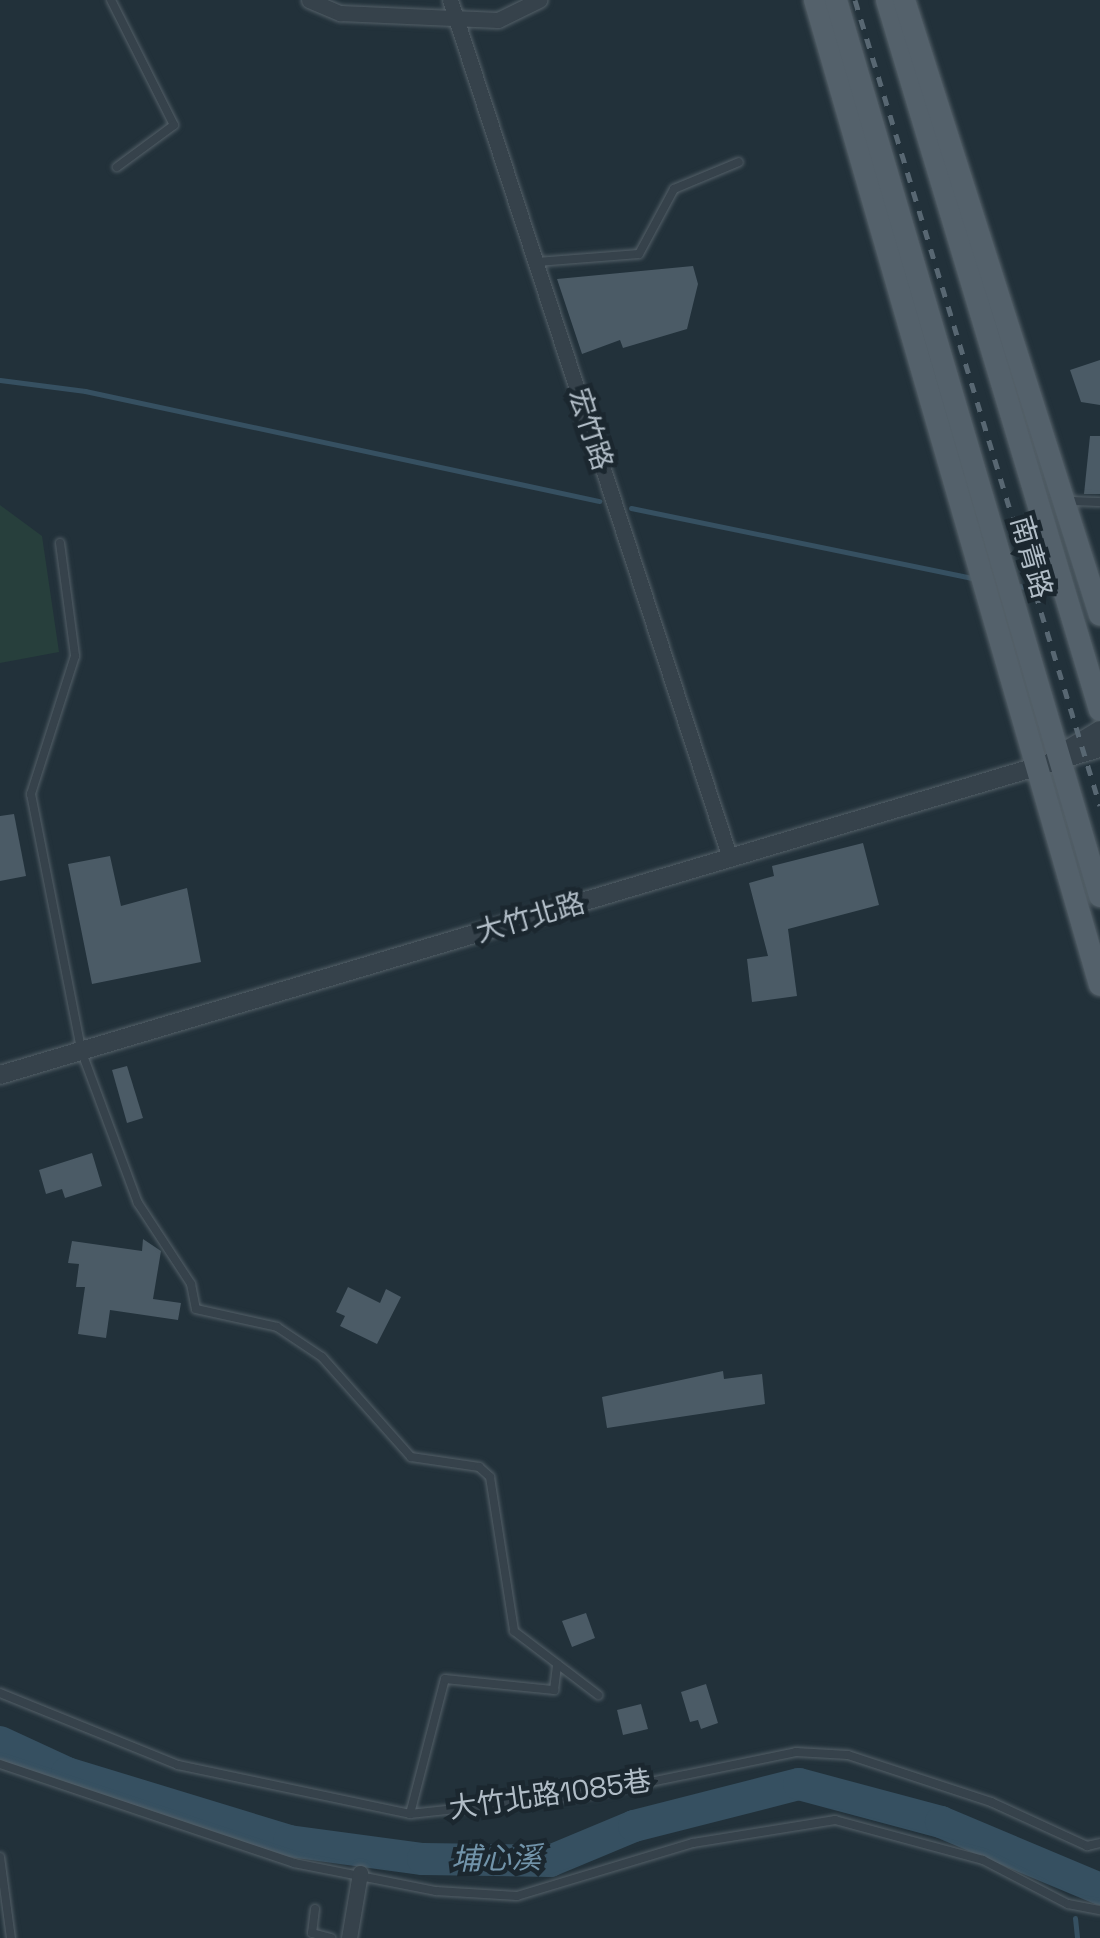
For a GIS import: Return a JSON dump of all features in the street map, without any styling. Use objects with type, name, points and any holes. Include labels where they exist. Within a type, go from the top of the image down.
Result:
[{"type":"main road","points":[[815,0],[1049,758],[1100,985]]},
{"type":"main road","name":"南青路","points":[[836,0],[906,236],[1049,758],[1100,896]]},
{"type":"main road","points":[[899,4],[1100,615]]},
{"type":"main road","name":"南青路","points":[[899,4],[953,228],[1100,710]]},
{"type":"main road","name":"南青路","points":[[837,68],[906,236]]},
{"type":"street","points":[[308,0],[340,13],[415,19],[469,0]]},
{"type":"street","points":[[453,7],[498,20],[540,0]]},
{"type":"street","name":"宏竹路","points":[[453,7],[730,858]]},
{"type":"street","name":"大竹北路","points":[[1049,758],[1100,730]]},
{"type":"street","name":"大竹北路","points":[[0,1075],[730,858],[1049,758],[1100,748]]},
{"type":"street","points":[[349,1938],[360,1873]]},
{"type":"lane","points":[[111,0],[174,125],[117,167]]},
{"type":"lane","points":[[537,262],[639,254],[674,190],[739,162]]},
{"type":"lane","points":[[1063,500],[1100,502]]},
{"type":"lane","points":[[60,543],[75,656],[31,794],[81,1050],[138,1203],[191,1284],[196,1309],[277,1326],[322,1357],[411,1457],[478,1468],[490,1478],[514,1631],[598,1695]]},
{"type":"lane","points":[[410,1814],[445,1680],[554,1690],[557,1664]]},
{"type":"lane","name":"大竹北路1085巷","points":[[0,1693],[178,1765],[410,1814],[592,1794],[796,1752],[848,1755],[991,1802],[1087,1846],[1100,1843]]},
{"type":"lane","points":[[0,1764],[294,1863],[436,1891],[517,1896],[693,1843],[834,1820],[983,1860],[1068,1904],[1100,1910]]},
{"type":"lane","points":[[0,1857],[11,1938]]},
{"type":"lane","points":[[315,1909],[312,1933],[332,1938]]},
{"type":"green space","points":[[0,505],[42,536],[59,652],[0,663]]},
{"type":"building","points":[[693,266],[698,284],[687,329],[623,348],[620,340],[582,354],[557,279]]},
{"type":"building","points":[[1100,360],[1100,405],[1081,402],[1070,370]]},
{"type":"building","points":[[1090,436],[1100,436],[1100,494],[1084,494]]},
{"type":"building","points":[[14,814],[26,876],[0,881],[0,816]]},
{"type":"building","points":[[863,843],[879,905],[788,929],[797,996],[752,1002],[747,959],[768,956],[749,883],[774,876],[772,866]]},
{"type":"building","points":[[110,856],[121,906],[187,888],[201,962],[92,984],[68,864]]},
{"type":"building","points":[[127,1066],[143,1118],[127,1123],[112,1070]]},
{"type":"building","points":[[92,1153],[102,1186],[65,1198],[62,1189],[46,1194],[39,1170]]},
{"type":"building","points":[[143,1239],[161,1251],[153,1299],[181,1303],[178,1320],[110,1310],[106,1338],[78,1334],[85,1287],[76,1287],[79,1264],[68,1263],[72,1241],[142,1251]]},
{"type":"building","points":[[348,1287],[380,1303],[386,1289],[401,1297],[377,1344],[340,1326],[345,1316],[336,1312]]},
{"type":"building","points":[[723,1371],[724,1379],[762,1374],[765,1404],[607,1428],[602,1397]]},
{"type":"building","points":[[586,1613],[595,1638],[572,1647],[562,1621]]},
{"type":"building","points":[[706,1684],[718,1723],[701,1729],[698,1720],[690,1722],[681,1692]]},
{"type":"building","points":[[641,1704],[648,1729],[623,1735],[617,1710]]},
{"type":"waterway","points":[[0,380],[85,391],[599,501]]},
{"type":"waterway","points":[[631,508],[976,579]]},
{"type":"waterway","points":[[1019,586],[1053,591]]},
{"type":"waterway","name":"埔心溪","points":[[0,1742],[67,1773],[289,1841],[423,1859],[550,1861],[634,1826],[799,1784],[941,1822],[1100,1889]]},
{"type":"waterway","points":[[1075,1918],[1077,1938]]},
{"type":"railway","points":[[855,0],[1100,806]]}]
